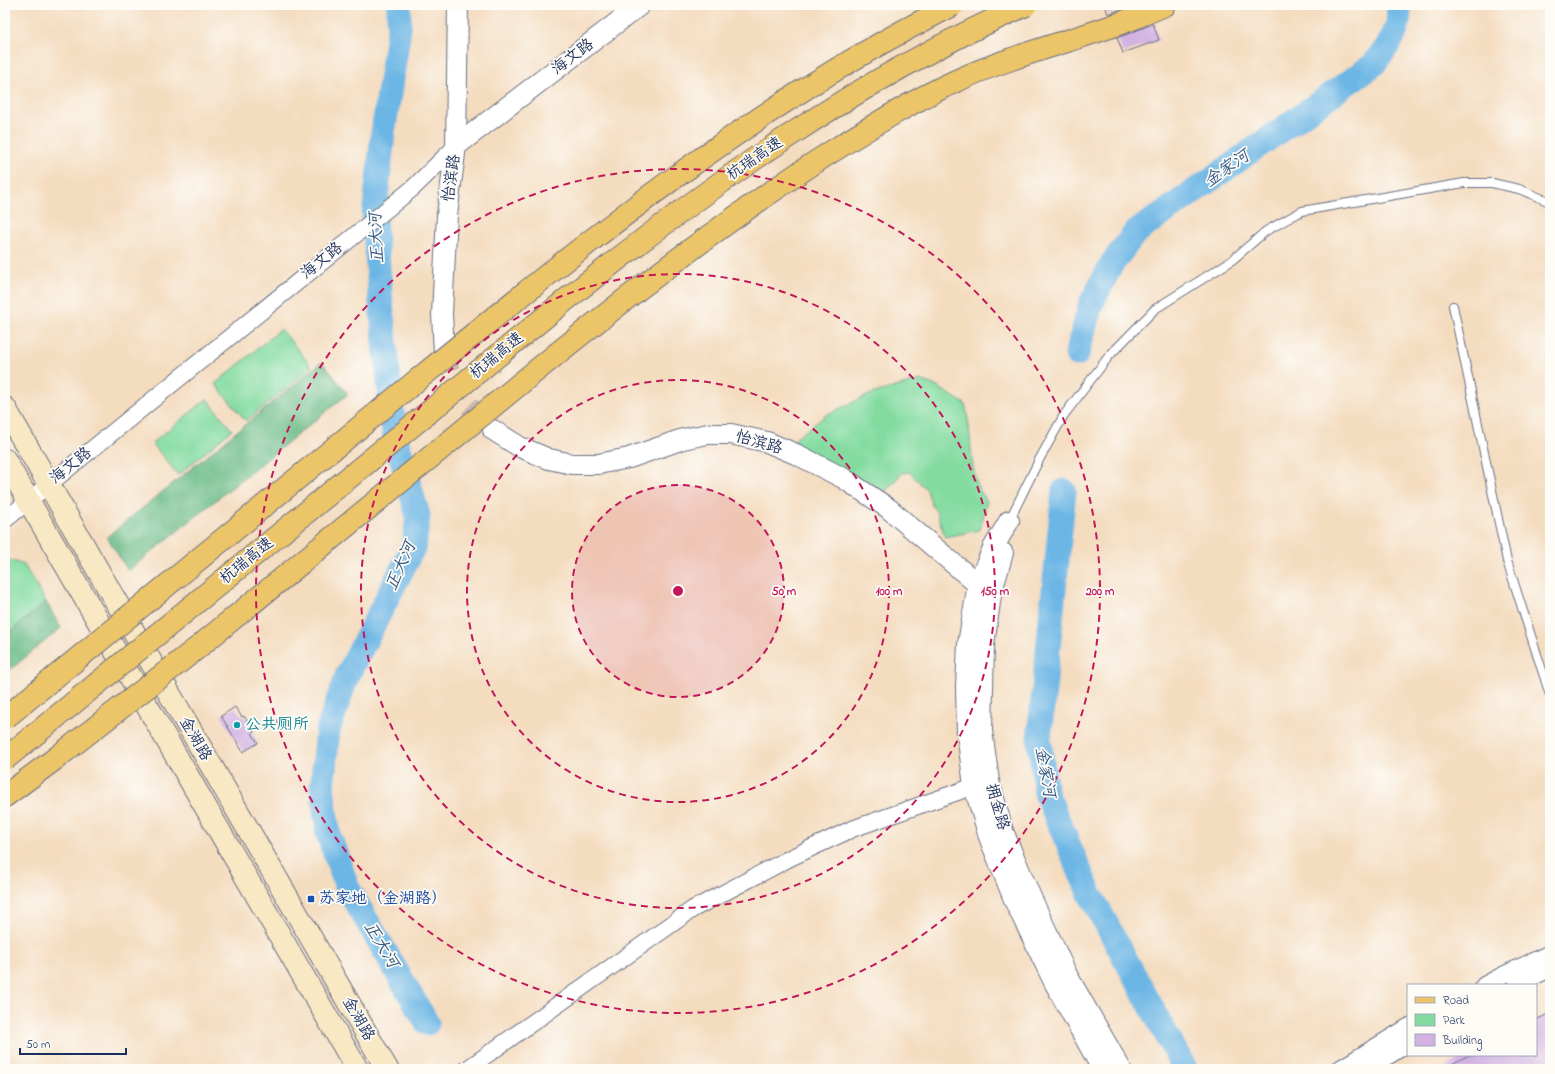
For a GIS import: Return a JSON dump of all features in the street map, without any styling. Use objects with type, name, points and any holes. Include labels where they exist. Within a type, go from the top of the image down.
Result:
[{"type":"main road","name":"杭瑞高速","points":[[5,718],[491,320],[639,202],[723,142],[814,83],[898,34],[953,5]]},
{"type":"main road","name":"杭瑞高速","points":[[5,759],[567,299],[693,202],[772,147],[871,86],[958,38],[1026,5]]},
{"type":"main road","points":[[5,796],[184,658],[634,291],[726,223],[792,177],[882,121],[930,94],[983,69],[1009,59],[1092,34],[1165,5]]},
{"type":"main road","name":"金湖路","points":[[5,408],[48,485],[387,1069]]},
{"type":"main road","name":"金湖路","points":[[5,460],[357,1069]]},
{"type":"street","name":"怡滨路","points":[[444,352],[442,314],[447,215],[456,146],[458,5]]},
{"type":"street","name":"海文路","points":[[5,520],[413,188],[456,146],[640,5]]},
{"type":"street","name":"怡滨路","points":[[493,430],[520,447],[549,459],[572,464],[598,464],[622,459],[683,439],[708,434],[731,434],[767,442],[798,455],[843,478],[888,508],[985,589]]},
{"type":"street","points":[[1009,522],[993,548],[985,589],[968,644],[966,732],[982,784],[989,837],[1015,902],[1054,982],[1102,1069]]},
{"type":"street","points":[[468,1069],[693,909],[792,856],[852,829],[982,784]]},
{"type":"street","name":"拥金路","points":[[982,784],[1030,895],[1068,975],[1120,1069]]},
{"type":"street","points":[[1486,984],[1550,953]]},
{"type":"street","points":[[1518,984],[1550,969]]},
{"type":"street","points":[[1339,1069],[1407,1028]]},
{"type":"street","points":[[1367,1069],[1407,1045]]},
{"type":"lane","points":[[1009,522],[1039,460],[1064,415],[1109,356],[1154,309],[1231,261],[1266,231],[1302,211],[1464,183],[1492,183],[1519,189],[1550,202]]},
{"type":"lane","points":[[1453,306],[1507,561],[1550,696]]},
{"type":"green space","points":[[281,329],[312,367],[246,421],[215,384]]},
{"type":"green space","points":[[322,362],[348,394],[128,571],[107,537]]},
{"type":"green space","points":[[920,380],[936,386],[965,404],[969,424],[974,475],[978,487],[987,501],[980,530],[945,537],[927,490],[909,472],[902,473],[882,495],[790,443],[826,415],[871,394]]},
{"type":"green space","points":[[207,399],[232,430],[178,475],[152,443]]},
{"type":"green space","points":[[5,558],[24,565],[46,602],[5,636]]},
{"type":"green space","points":[[46,602],[61,628],[5,674],[5,636]]},
{"type":"building","points":[[1105,5],[1132,5],[1108,14]]},
{"type":"building","points":[[1153,24],[1159,40],[1123,53],[1117,38]]},
{"type":"building","name":"公共厕所","points":[[235,707],[242,717],[244,716],[254,732],[252,733],[258,743],[243,752],[221,716]]},
{"type":"building","points":[[1550,1013],[1550,1069],[1442,1069],[1467,1056],[1537,1056],[1537,1020]]},
{"type":"waterway","name":"正大河","points":[[399,5],[399,29],[383,133],[374,218],[394,431],[418,516],[414,546],[347,676],[328,730],[322,787],[328,833],[347,887],[427,1023]]},
{"type":"waterway","name":"金家河","points":[[1077,354],[1091,304],[1111,265],[1135,233],[1373,65],[1393,38],[1398,23],[1398,5]]},
{"type":"waterway","name":"金家河","points":[[1064,491],[1039,739],[1046,793],[1089,892],[1185,1069]]},
{"type":"tunnel","points":[[444,352],[454,384],[467,404],[491,428]]},
{"type":"place","name":"公共厕所","points":[[237,725]]},
{"type":"place","name":"苏家地（金湖路）","points":[[311,899]]}]
